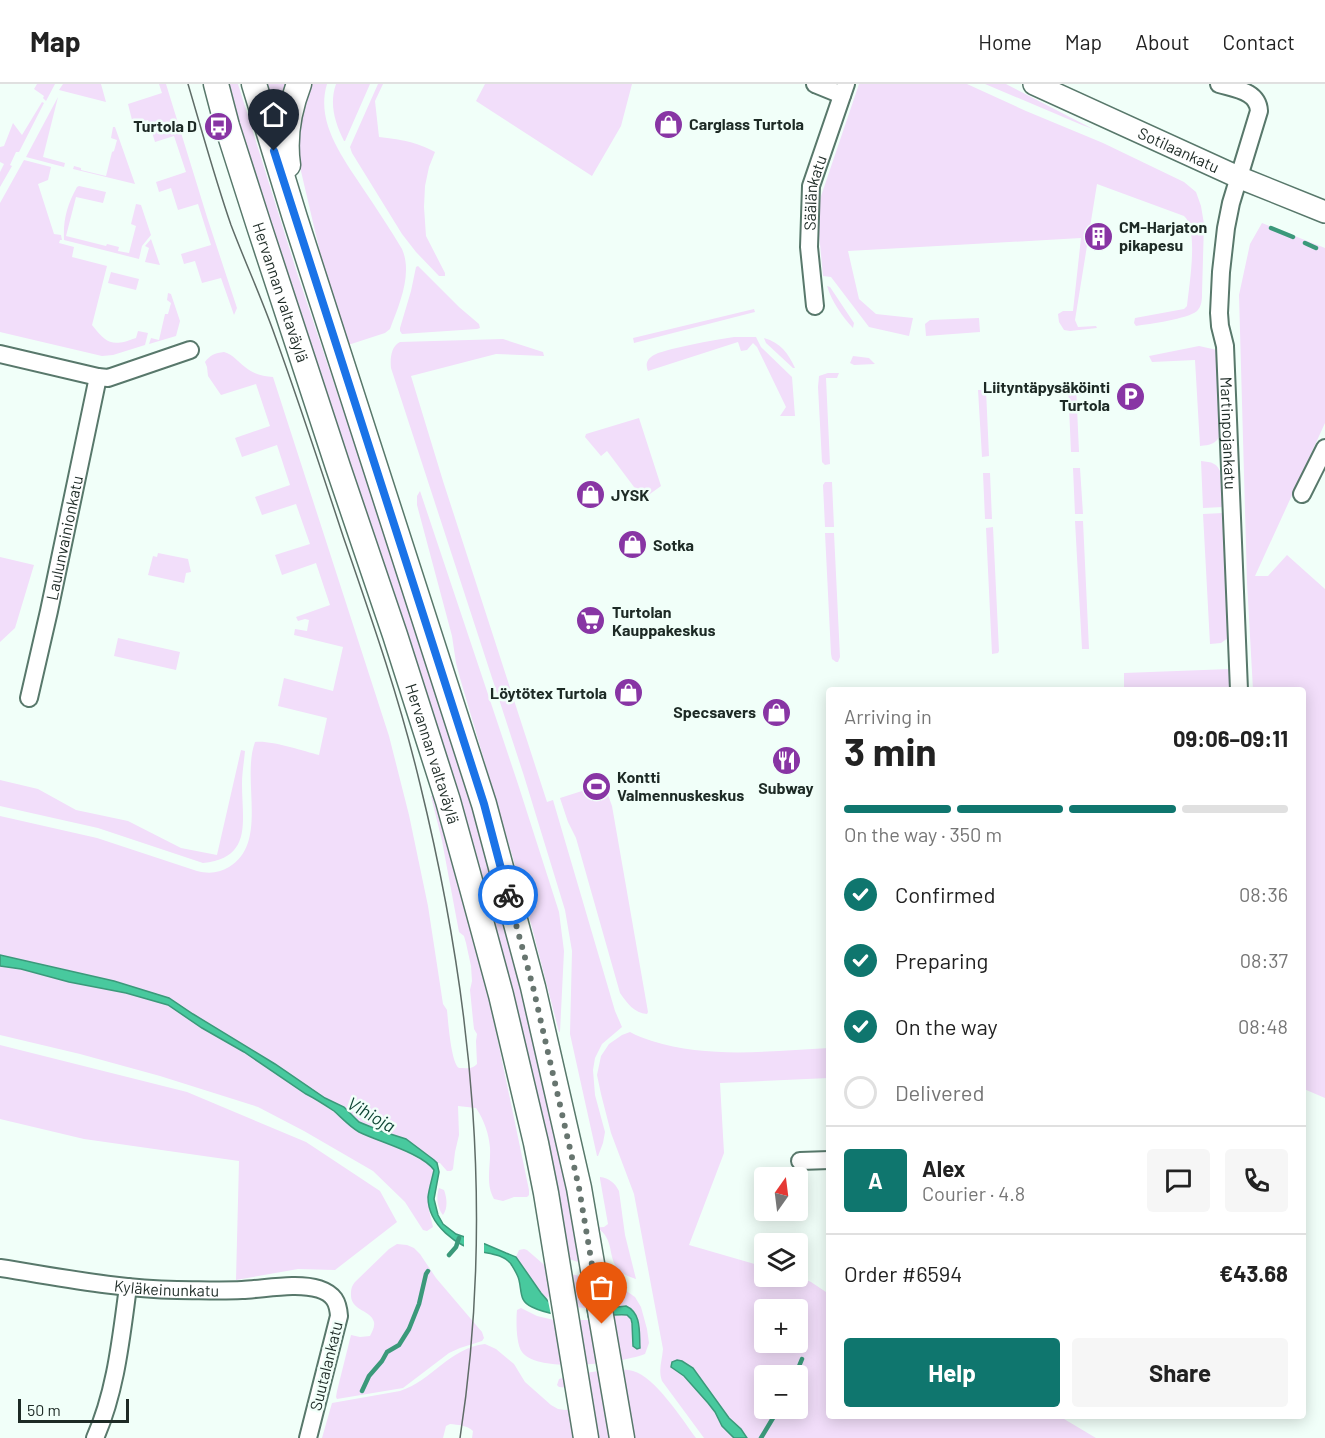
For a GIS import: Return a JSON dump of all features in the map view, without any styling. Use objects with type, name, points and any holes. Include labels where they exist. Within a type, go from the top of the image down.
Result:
[{"type":"highway","name":"Hervannan valtaväylä","points":[[216,84],[259,226],[448,801],[501,995],[536,1143],[586,1438]]},
{"type":"highway","name":"Hervannan valtaväylä","points":[[254,84],[484,804],[533,987],[579,1188],[622,1438]]},
{"type":"highway","points":[[295,218],[286,153],[287,122],[299,84]]},
{"type":"main road","name":"Sotilaankatu","points":[[1034,84],[1238,177],[1325,212]]},
{"type":"street","points":[[815,84],[844,90]]},
{"type":"street","name":"Martinpojankatu","points":[[1219,84],[1246,92],[1258,104],[1226,228],[1219,313],[1225,346],[1239,687]]},
{"type":"street","name":"Säälänkatu","points":[[815,306],[809,247],[811,186],[844,90]]},
{"type":"street","points":[[0,354],[108,378],[190,350]]},
{"type":"street","name":"Laulunvainionkatu","points":[[29,698],[50,611],[98,377]]},
{"type":"street","points":[[1302,495],[1325,448]]},
{"type":"street","points":[[800,1161],[826,1160]]},
{"type":"street","name":"Kyläkeinunkatu","points":[[0,1268],[128,1287],[240,1290],[293,1286],[319,1289],[332,1296]]},
{"type":"street","points":[[95,1438],[103,1420],[119,1356],[128,1287]]},
{"type":"street","name":"Suutalankatu","points":[[308,1438],[339,1316],[339,1304],[332,1296]]},
{"type":"shaded area","points":[[37,84],[55,84],[46,101],[44,96],[34,89]]},
{"type":"shaded area","points":[[63,84],[101,84],[106,102],[59,90]]},
{"type":"shaded area","points":[[159,84],[166,84],[237,308],[234,315],[221,278],[202,283],[195,261],[184,264],[181,254],[211,245],[198,204],[178,210],[171,188],[159,192],[156,182],[186,172],[174,136],[155,142],[148,120],[133,124],[128,104],[162,93]]},
{"type":"shaded area","points":[[227,84],[238,84],[298,276],[405,595],[483,839],[590,1228],[604,1227],[608,1224],[600,1177],[611,1181],[619,1191],[625,1235],[636,1279],[625,1275],[618,1269],[606,1236],[600,1230],[591,1229],[578,1262],[569,1259],[559,1198],[535,1087],[262,206]]},
{"type":"shaded area","points":[[265,84],[290,84],[281,117],[276,119]]},
{"type":"shaded area","points":[[306,84],[327,84],[324,98],[328,127],[340,153],[402,249],[405,259],[404,289],[390,329],[385,333],[348,345],[327,282],[296,150]]},
{"type":"shaded area","points":[[336,84],[370,84],[345,141],[334,113],[333,99]]},
{"type":"shaded area","points":[[378,84],[383,84],[375,101],[379,137],[421,145],[435,152],[425,186],[426,236],[445,276],[439,276],[402,234],[352,153],[350,147]]},
{"type":"shaded area","points":[[485,84],[632,84],[621,126],[592,176],[476,101]]},
{"type":"shaded area","points":[[859,84],[967,84],[1103,143],[1184,182],[1196,192],[1204,224],[1202,298],[1199,309],[1177,319],[1136,326],[1135,318],[1184,309],[1187,306],[1192,258],[1189,223],[1184,216],[1097,184],[1075,320],[1078,327],[1096,326],[1097,328],[1070,331],[1064,330],[1059,322],[1058,314],[1063,311],[1073,311],[1081,238],[848,251],[859,299],[876,314],[913,318],[909,336],[869,327],[831,277],[823,276],[818,223],[820,199]]},
{"type":"shaded area","points":[[985,84],[1006,84],[1093,129],[1082,125]]},
{"type":"shaded area","points":[[58,97],[43,157],[65,163],[64,167],[26,157]]},
{"type":"shaded area","points":[[42,102],[44,103],[19,152],[16,152],[10,165],[12,166],[0,187],[0,172],[4,164],[0,162],[0,147],[4,146],[13,123],[22,135]]},
{"type":"shaded area","points":[[113,127],[115,127],[135,184],[73,169],[74,166],[106,176],[117,140],[111,138]]},
{"type":"shaded area","points":[[24,160],[51,167],[48,180],[38,184],[54,234],[61,235],[62,240],[59,243],[74,247],[72,257],[107,266],[92,325],[106,340],[115,343],[136,338],[138,331],[148,333],[145,345],[102,356],[0,332],[0,203]]},
{"type":"shaded area","points":[[79,186],[106,192],[103,203],[76,197],[66,236],[119,247],[118,251],[129,253],[136,226],[131,224],[136,204],[141,205],[151,235],[142,246],[139,259],[64,240],[66,213]]},
{"type":"shaded area","points":[[1262,223],[1325,248],[1325,423],[1255,576],[1268,576],[1287,555],[1325,589],[1325,1098],[1306,1090],[1306,687],[1253,687],[1247,582],[1239,295],[1250,244]]},
{"type":"shaded area","points":[[151,239],[160,265],[145,262],[149,248],[145,246]]},
{"type":"shaded area","points":[[418,266],[479,324],[480,328],[402,334],[400,328]]},
{"type":"shaded area","points":[[111,272],[139,279],[136,290],[108,283]]},
{"type":"shaded area","points":[[827,286],[830,287],[854,323],[853,328],[838,308]]},
{"type":"shaded area","points":[[168,293],[171,294],[180,321],[176,336],[149,344],[151,338],[159,340],[165,314],[168,314],[171,303],[167,300]]},
{"type":"shaded area","points":[[754,309],[755,312],[634,343],[633,338]]},
{"type":"shaded area","points":[[979,318],[980,332],[926,336],[925,324],[930,320]]},
{"type":"shaded area","points":[[734,337],[756,337],[761,347],[792,377],[795,416],[780,416],[786,407],[753,343],[747,350],[741,351],[738,342],[648,371],[648,360],[658,353]]},
{"type":"shaded area","points":[[764,338],[783,349],[795,368],[766,343]]},
{"type":"shaded area","points":[[503,339],[543,352],[544,356],[496,354],[411,376],[547,802],[553,800],[615,1011],[622,1027],[602,1044],[595,1058],[593,1070],[595,1095],[605,1132],[598,1156],[570,1034],[572,951],[565,910],[524,776],[391,368],[393,350],[400,342]]},
{"type":"shaded area","points":[[1199,346],[1217,350],[1220,435],[1212,444],[1200,446],[1195,360],[1152,362],[1149,356]]},
{"type":"shaded area","points":[[224,352],[233,356],[251,371],[273,377],[389,736],[409,815],[428,906],[454,1058],[459,1068],[469,1068],[477,1064],[477,1034],[474,1029],[470,990],[471,966],[464,936],[459,932],[431,796],[433,796],[452,858],[490,1003],[529,1190],[527,1197],[514,1197],[503,1201],[494,1199],[489,1181],[489,1138],[476,1108],[458,1106],[459,1135],[453,1169],[447,1171],[440,1163],[406,1139],[359,1122],[344,1107],[325,1098],[169,998],[114,981],[0,955],[0,816],[97,838],[197,871],[218,872],[229,867],[241,856],[248,843],[252,810],[252,757],[255,742],[278,744],[319,755],[327,718],[278,706],[284,678],[333,691],[343,647],[294,635],[295,629],[307,631],[309,620],[298,621],[296,617],[330,605],[316,563],[282,575],[275,555],[310,544],[296,504],[262,515],[255,497],[290,485],[277,445],[242,457],[235,438],[270,426],[256,384],[221,395],[208,376],[205,362],[213,355]]},
{"type":"shaded area","points":[[853,356],[869,358],[875,364],[854,365],[850,363]]},
{"type":"shaded area","points":[[839,373],[837,378],[826,378],[830,464],[825,465],[822,462],[818,387],[819,376]]},
{"type":"shaded area","points":[[1068,385],[1076,385],[1079,452],[1071,452]]},
{"type":"shaded area","points":[[978,390],[986,390],[989,456],[982,457]]},
{"type":"shaded area","points":[[639,418],[661,486],[643,499],[607,451],[601,456],[585,437],[586,434]]},
{"type":"shaded area","points":[[1201,461],[1214,464],[1221,473],[1223,507],[1203,508]]},
{"type":"shaded area","points":[[1073,468],[1080,468],[1083,514],[1075,514]]},
{"type":"shaded area","points":[[983,473],[990,473],[992,519],[985,519]]},
{"type":"shaded area","points":[[825,482],[832,482],[834,527],[825,527],[823,485]]},
{"type":"shaded area","points":[[420,491],[559,912],[564,951],[560,1032],[522,889],[456,663],[452,636],[417,505],[417,496]]},
{"type":"shaded area","points":[[1223,513],[1228,638],[1221,643],[1210,644],[1203,514]]},
{"type":"shaded area","points":[[1075,521],[1083,521],[1089,649],[1082,649]]},
{"type":"shaded area","points":[[993,527],[999,651],[992,654],[986,528]]},
{"type":"shaded area","points":[[825,533],[834,533],[840,657],[838,662],[832,659],[831,654]]},
{"type":"shaded area","points":[[158,553],[188,559],[191,572],[186,573],[184,583],[148,575],[153,556],[157,557]]},
{"type":"shaded area","points":[[0,557],[34,565],[15,628],[0,642]]},
{"type":"shaded area","points":[[118,638],[180,652],[176,670],[114,656]]},
{"type":"shaded area","points":[[1230,669],[1231,687],[1124,687],[1124,673]]},
{"type":"shaded area","points":[[241,750],[245,751],[241,836],[237,846],[230,854],[219,860],[203,863],[98,828],[0,806],[0,780],[38,789],[76,810],[128,821],[181,848],[217,855]]},
{"type":"shaded area","points":[[604,784],[612,806],[647,1014],[635,1010],[620,993],[576,838],[560,798]]},
{"type":"shaded area","points":[[0,955],[114,981],[169,998],[325,1098],[344,1107],[359,1122],[406,1139],[437,1163],[439,1172],[434,1199],[443,1224],[456,1234],[516,1257],[548,1301],[584,1311],[626,1306],[631,1309],[639,1324],[640,1348],[633,1346],[632,1323],[627,1315],[566,1316],[544,1312],[528,1305],[522,1296],[518,1276],[508,1261],[498,1255],[463,1245],[438,1225],[429,1207],[428,1197],[434,1170],[420,1158],[359,1132],[331,1109],[168,1005],[126,993],[0,966]]},
{"type":"shaded area","points":[[0,966],[126,993],[168,1005],[333,1111],[355,1130],[429,1164],[434,1170],[429,1192],[429,1210],[433,1227],[427,1231],[423,1230],[405,1202],[373,1171],[258,1107],[160,1076],[0,1035]]},
{"type":"shaded area","points":[[630,1032],[674,1047],[718,1052],[826,1048],[826,1078],[720,1083],[724,1153],[689,1245],[754,1264],[754,1287],[808,1287],[808,1281],[826,1292],[826,1419],[1064,1419],[1096,1438],[747,1438],[708,1391],[700,1377],[674,1370],[684,1376],[708,1403],[722,1426],[734,1438],[704,1438],[662,1381],[660,1369],[663,1349],[634,1194],[611,1133],[597,1075],[601,1056],[609,1044]]},
{"type":"shaded area","points":[[0,1045],[187,1092],[306,1142],[380,1191],[397,1222],[335,1270],[298,1269],[236,1280],[239,1161],[84,1139],[0,1119]]},
{"type":"shaded area","points":[[439,1188],[444,1190],[446,1200],[443,1215],[439,1209]]},
{"type":"shaded area","points":[[397,1244],[414,1248],[420,1254],[436,1278],[482,1332],[484,1338],[482,1341],[449,1353],[403,1388],[337,1399],[351,1335],[370,1336],[374,1326],[372,1318],[352,1301],[352,1287],[389,1249]]},
{"type":"shaded area","points":[[524,1249],[549,1269],[602,1281],[622,1288],[635,1297],[641,1307],[647,1329],[649,1343],[645,1354],[618,1361],[562,1365],[531,1359],[522,1352],[517,1326],[517,1310],[521,1308],[537,1316],[554,1320],[627,1315],[632,1324],[632,1342],[640,1348],[639,1324],[626,1306],[584,1311],[548,1301],[516,1257],[519,1250]]},
{"type":"shaded area","points":[[485,1344],[496,1349],[514,1364],[525,1382],[558,1409],[576,1408],[581,1389],[559,1387],[557,1385],[559,1379],[607,1370],[633,1371],[650,1381],[659,1390],[696,1438],[472,1438],[471,1429],[450,1424],[446,1426],[443,1438],[322,1438],[332,1403],[400,1391],[422,1380],[461,1352]]},
{"type":"shaded area","points":[[677,1360],[693,1368],[729,1418],[747,1438],[734,1438],[722,1426],[708,1403],[684,1376],[671,1367],[672,1362]]},
{"type":"pier","points":[[464,1233],[484,1240],[484,1255],[464,1248]]},
{"type":"pier","points":[[547,1296],[574,1307],[586,1308],[588,1320],[551,1315]]},
{"type":"waterway","points":[[1271,228],[1293,237]]},
{"type":"waterway","points":[[1305,243],[1316,248]]},
{"type":"waterway","points":[[449,1255],[456,1247],[459,1238]]},
{"type":"waterway","points":[[362,1391],[369,1376],[387,1352],[399,1345],[409,1329],[428,1271]]},
{"type":"waterway","points":[[800,1365],[802,1359]]},
{"type":"waterway","points":[[761,1438],[772,1419]]},
{"type":"tram line","points":[[188,84],[231,225],[284,361],[384,659],[412,753],[438,865],[465,1028],[473,1109],[476,1273],[470,1355],[460,1438]]},
{"type":"way so far","points":[[508,895],[533,987],[579,1188],[602,1324]]},
{"type":"place","name":"Carglass Turtola","points":[[668,124]]},
{"type":"place","name":"Turtola D","points":[[218,126]]},
{"type":"place","name":"CM-Harjaton pikapesu","points":[[1098,236]]},
{"type":"place","name":"Liityntäpysäköinti Turtola","points":[[1131,396]]},
{"type":"place","name":"JYSK","points":[[590,495]]},
{"type":"place","name":"Sotka","points":[[632,545]]},
{"type":"place","name":"Turtolan Kauppakeskus","points":[[591,621]]},
{"type":"place","name":"Löytötex Turtola","points":[[628,693]]},
{"type":"place","name":"Specsavers","points":[[777,712]]},
{"type":"place","name":"Subway","points":[[786,760]]},
{"type":"place","name":"Kontti Valmennuskeskus","points":[[596,786]]},
{"type":"route","points":[[274,151],[484,804],[508,895]]},
{"type":"water label","name":"Vihioja","points":[[371,1115]]}]
